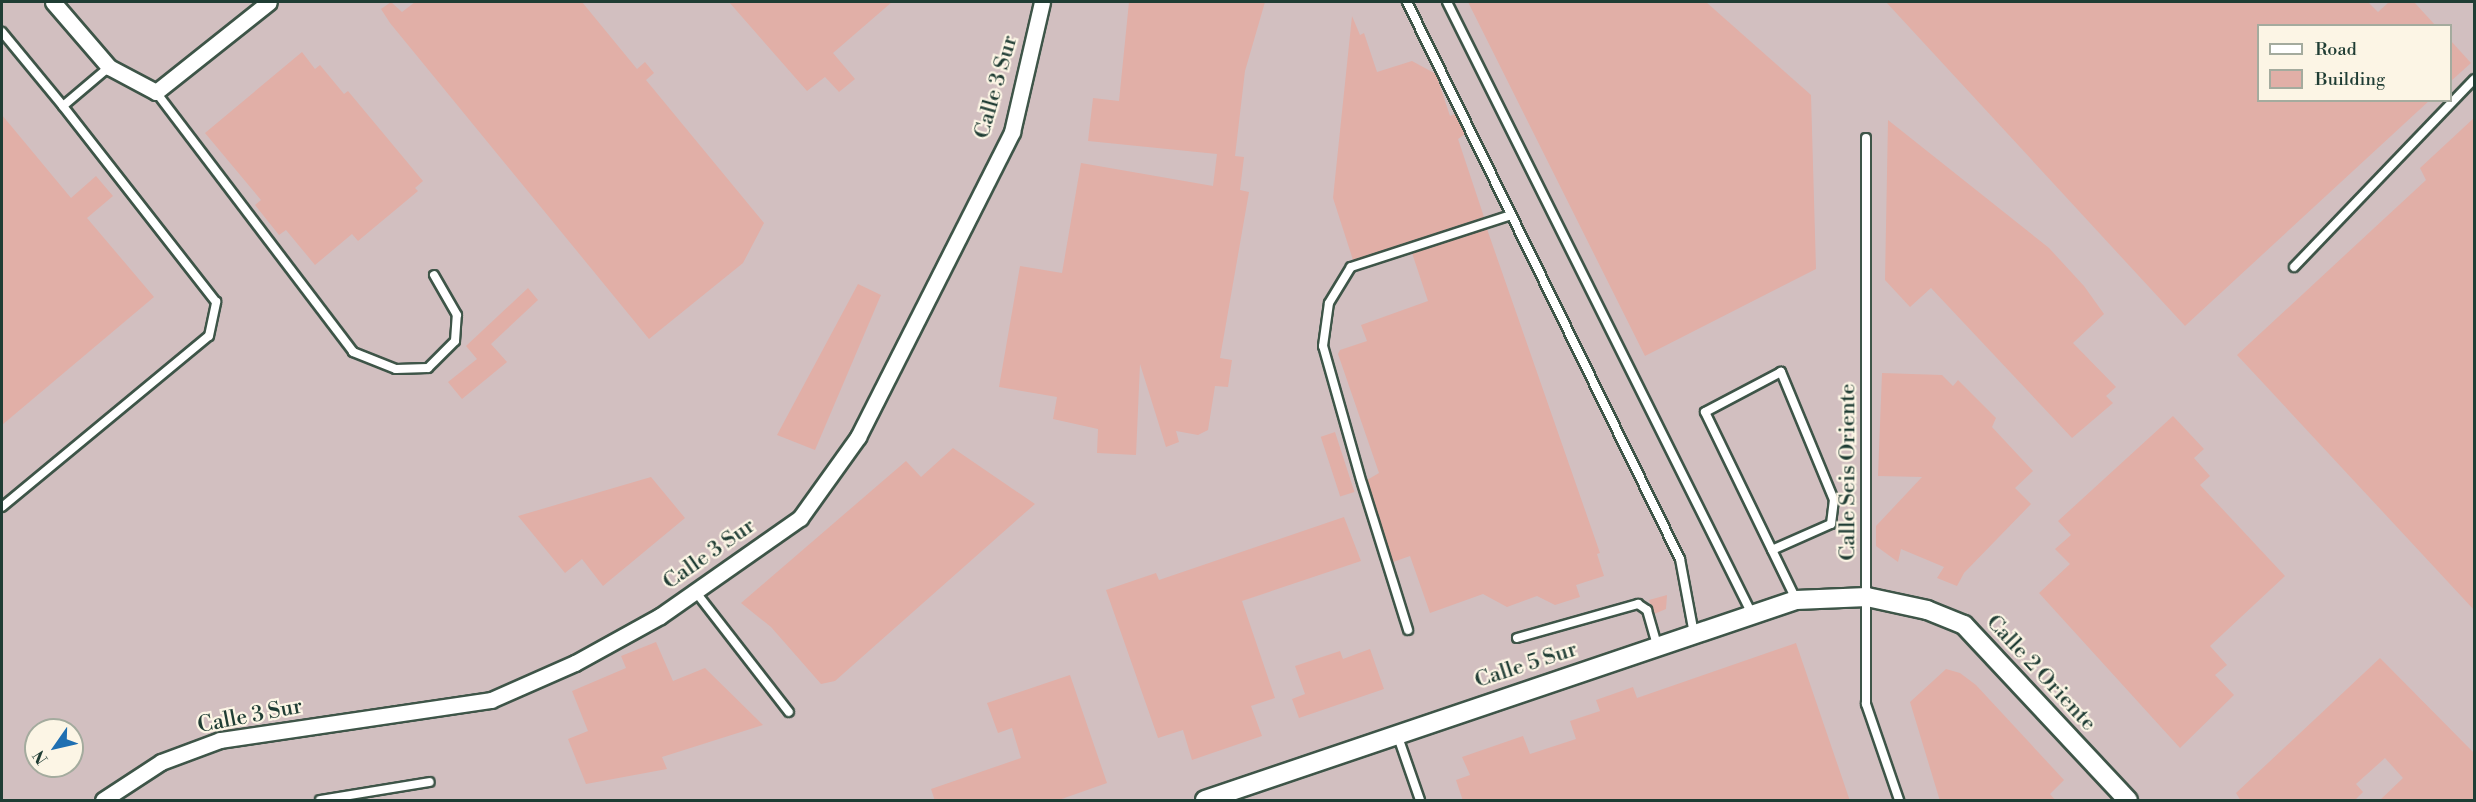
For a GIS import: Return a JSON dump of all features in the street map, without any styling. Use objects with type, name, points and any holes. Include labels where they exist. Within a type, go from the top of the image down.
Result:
[{"type":"street","points":[[53,2],[109,67],[156,92],[269,2]]},
{"type":"street","name":"Calle 3 Sur","points":[[103,801],[161,762],[220,740],[491,700],[575,663],[660,616],[800,518],[858,437],[1012,132],[1042,2]]},
{"type":"street","name":"Calle 5 Sur","points":[[1205,801],[1396,733],[1796,600],[1867,597]]},
{"type":"street","name":"Calle 2 Oriente","points":[[1867,597],[1927,610],[1964,625],[2128,801]]},
{"type":"lane","points":[[1407,2],[1680,559],[1694,634]]},
{"type":"lane","points":[[1447,2],[1752,614]]},
{"type":"lane","points":[[2,32],[63,106],[216,302],[209,336],[2,507]]},
{"type":"lane","points":[[63,106],[109,67]]},
{"type":"lane","points":[[2294,267],[2475,79]]},
{"type":"lane","points":[[156,92],[353,352],[396,369],[428,368],[455,341],[457,315],[435,275]]},
{"type":"lane","name":"Calle Seis Oriente","points":[[1866,138],[1866,704],[1899,801]]},
{"type":"lane","points":[[1408,630],[1323,346],[1329,303],[1351,267],[1511,215]]},
{"type":"lane","points":[[1772,550],[1831,524],[1834,500],[1781,372],[1705,412],[1796,600]]},
{"type":"lane","points":[[695,591],[789,712]]},
{"type":"lane","points":[[1516,638],[1638,604],[1647,610],[1657,646]]},
{"type":"lane","points":[[1396,733],[1420,801]]},
{"type":"lane","points":[[320,801],[430,782]]},
{"type":"shaded area","points":[[2,2],[2474,2],[2474,800],[2,800]]},
{"type":"building","points":[[391,2],[402,12],[415,2],[582,2],[637,69],[645,62],[654,73],[646,80],[764,223],[743,263],[649,339],[390,23],[381,9]]},
{"type":"building","points":[[729,2],[892,2],[833,53],[855,79],[839,92],[825,77],[807,91]]},
{"type":"building","points":[[1129,2],[1265,2],[1245,71],[1235,156],[1244,157],[1240,190],[1249,192],[1220,358],[1232,360],[1228,387],[1215,386],[1208,430],[1198,435],[1176,431],[1179,442],[1166,447],[1140,364],[1136,455],[1097,453],[1098,429],[1053,419],[1057,397],[999,387],[1020,266],[1062,273],[1081,163],[1213,186],[1217,154],[1088,141],[1093,98],[1119,101]]},
{"type":"building","points":[[1468,2],[1706,2],[1811,95],[1816,269],[1645,356]]},
{"type":"building","points":[[1886,2],[2368,2],[2378,12],[2389,2],[2414,2],[2434,24],[2257,24],[2257,102],[2428,102],[2185,326]]},
{"type":"building","points":[[1352,16],[1360,35],[1364,33],[1377,72],[1412,61],[1436,74],[1450,116],[1455,114],[1465,134],[1458,139],[1484,217],[1353,260],[1333,198]]},
{"type":"building","points":[[2452,42],[2471,63],[2452,80]]},
{"type":"building","points":[[302,52],[315,69],[320,65],[344,94],[348,91],[423,181],[415,188],[418,191],[358,241],[352,234],[315,265],[286,230],[279,235],[255,205],[261,200],[205,133]]},
{"type":"building","points":[[2,115],[71,198],[96,176],[113,196],[87,218],[154,297],[2,425]]},
{"type":"building","points":[[2475,117],[2475,611],[2237,355],[2426,180],[2420,168]]},
{"type":"building","points":[[1888,120],[2049,248],[2084,286],[2104,314],[2073,343],[2116,387],[2106,396],[2113,403],[2072,438],[1931,288],[1910,307],[1885,280]]},
{"type":"building","points":[[1487,229],[1600,553],[1597,554],[1604,576],[1576,585],[1580,597],[1555,605],[1537,596],[1507,607],[1483,594],[1430,613],[1410,556],[1393,562],[1367,480],[1379,473],[1338,354],[1340,350],[1367,341],[1361,325],[1428,301],[1412,253]]},
{"type":"building","points":[[858,284],[881,295],[815,450],[777,435]]},
{"type":"building","points":[[528,288],[538,300],[491,344],[507,362],[462,399],[448,382],[477,359],[466,346]]},
{"type":"building","points":[[1882,373],[1942,375],[1953,386],[1958,380],[1996,418],[1992,427],[2033,471],[2015,488],[2031,504],[1964,573],[1957,586],[1937,578],[1944,567],[1901,549],[1898,562],[1876,546],[1876,526],[1922,477],[1878,476]]},
{"type":"building","points":[[2173,416],[2204,449],[2194,458],[2210,476],[2200,485],[2285,576],[2210,646],[2227,665],[2215,675],[2234,695],[2180,748],[2039,593],[2070,564],[2055,549],[2071,535],[2058,521]]},
{"type":"building","points":[[1335,432],[1354,492],[1340,497],[1321,437]]},
{"type":"building","points":[[953,448],[1035,504],[835,681],[821,684],[771,627],[741,603],[906,461],[921,477]]},
{"type":"building","points":[[651,477],[685,518],[603,586],[582,559],[565,573],[518,516]]},
{"type":"building","points":[[1344,517],[1361,561],[1242,601],[1275,698],[1251,706],[1262,736],[1192,760],[1183,730],[1158,738],[1106,590],[1156,573],[1159,580]]},
{"type":"building","points":[[1667,595],[1666,609],[1654,614],[1649,600]]},
{"type":"building","points":[[656,642],[673,681],[705,668],[763,725],[662,757],[667,769],[586,784],[568,739],[588,731],[572,691],[626,668],[621,656]]},
{"type":"building","points":[[1796,643],[1850,801],[1463,801],[1456,780],[1470,775],[1462,757],[1523,736],[1530,754],[1576,739],[1570,721],[1600,711],[1596,700],[1633,687],[1637,698]]},
{"type":"building","points":[[1370,649],[1384,689],[1299,718],[1292,699],[1305,694],[1295,666],[1340,651],[1343,659]]},
{"type":"building","points":[[2380,658],[2475,754],[2475,801],[2379,801],[2403,778],[2385,758],[2356,784],[2363,792],[2354,801],[2241,801],[2236,793]]},
{"type":"building","points":[[1946,669],[1960,673],[1976,685],[2064,780],[2050,794],[2056,801],[1940,801],[1910,702]]},
{"type":"building","points":[[1070,675],[1107,783],[1056,801],[935,801],[931,789],[1021,758],[1012,728],[998,733],[987,703]]}]
